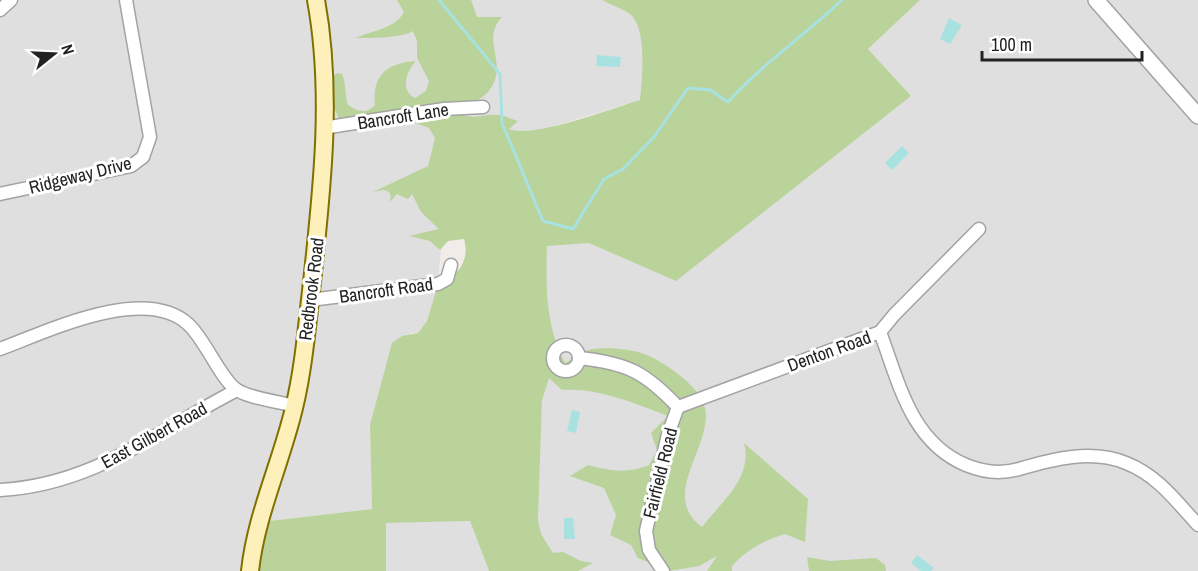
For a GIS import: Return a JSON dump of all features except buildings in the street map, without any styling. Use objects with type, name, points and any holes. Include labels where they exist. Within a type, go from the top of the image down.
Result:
[{"type":"main road","name":"Redbrook Road","points":[[250,571],[274,473],[295,406],[310,300],[322,187],[324,128],[322,48],[316,0]]},
{"type":"street","points":[[0,10],[11,0]]},
{"type":"street","name":"Ridgeway Drive","points":[[0,194],[131,166],[143,157],[150,137],[126,0]]},
{"type":"street","points":[[1096,0],[1198,116]]},
{"type":"street","name":"Bancroft Lane","points":[[324,128],[444,109],[483,107]]},
{"type":"street","name":"Denton Road","points":[[678,407],[880,332],[979,229]]},
{"type":"street","name":"Bancroft Road","points":[[310,300],[438,284],[447,279],[452,265]]},
{"type":"street","points":[[0,349],[114,310],[155,310],[188,324],[237,390],[295,406]]},
{"type":"street","points":[[880,332],[916,423],[936,448],[951,458],[991,471],[1017,470],[1060,458],[1097,458],[1124,462],[1160,483],[1198,525]]},
{"type":"street","points":[[579,358],[617,363],[634,369],[653,381],[678,407]]},
{"type":"street","name":"East Gilbert Road","points":[[0,490],[56,482],[106,465],[237,390]]},
{"type":"street","name":"Fairfield Road","points":[[663,571],[649,550],[646,531],[668,434],[678,407]]},
{"type":"shaded area","points":[[0,0],[645,0],[657,42],[640,100],[449,158],[438,284],[427,321],[418,333],[410,333],[370,425],[372,509],[261,522],[250,571],[0,571]]},
{"type":"shaded area","points":[[920,0],[1198,0],[1198,571],[548,571],[538,521],[547,245],[589,243],[808,175],[911,96],[868,49]]},
{"type":"shaded area","points":[[470,521],[489,571],[386,571],[386,523]]},
{"type":"green space","points":[[397,0],[471,0],[477,17],[502,17],[493,35],[497,72],[494,82],[485,95],[455,113],[472,117],[503,116],[518,121],[509,129],[520,131],[554,126],[640,100],[642,44],[637,23],[622,9],[602,0],[920,0],[868,49],[911,96],[676,281],[589,243],[547,246],[547,291],[550,320],[565,363],[593,349],[613,348],[635,351],[655,359],[674,371],[684,378],[699,395],[706,414],[704,429],[686,488],[685,502],[690,515],[702,527],[734,488],[744,467],[746,456],[744,443],[808,499],[805,542],[785,534],[756,546],[732,566],[732,571],[707,571],[717,556],[699,566],[669,571],[638,558],[631,545],[610,535],[616,515],[604,488],[570,476],[588,465],[618,471],[633,470],[649,465],[657,450],[651,433],[668,416],[602,394],[562,390],[549,378],[542,400],[538,520],[541,534],[553,553],[563,552],[581,561],[593,563],[578,571],[489,571],[470,521],[386,523],[386,571],[250,571],[261,522],[372,509],[370,425],[392,343],[402,336],[418,333],[427,321],[438,284],[452,277],[464,260],[464,239],[448,241],[440,250],[430,241],[409,236],[439,229],[421,212],[412,194],[408,199],[397,194],[389,203],[391,196],[389,192],[384,190],[373,192],[428,166],[435,138],[429,128],[413,122],[390,124],[407,119],[339,119],[333,102],[332,81],[334,75],[338,73],[344,78],[348,105],[359,110],[369,110],[375,105],[376,86],[383,73],[389,68],[406,62],[416,61],[407,75],[407,91],[415,98],[426,91],[429,81],[417,58],[417,41],[413,31],[395,36],[356,38],[389,26],[400,18],[404,12]]},
{"type":"green space","points":[[807,557],[830,561],[876,558],[885,565],[886,571],[809,571]]},
{"type":"water","points":[[949,18],[962,25],[950,44],[940,39]]},
{"type":"water","points":[[597,55],[621,57],[620,67],[596,66]]},
{"type":"water","points":[[902,146],[909,153],[892,170],[885,163]]},
{"type":"water","points":[[572,410],[580,412],[576,433],[567,431]]},
{"type":"water","points":[[564,518],[573,518],[575,539],[564,539]]},
{"type":"water","points":[[917,555],[934,568],[931,571],[921,571],[911,563]]},
{"type":"waterway","points":[[439,0],[500,74],[502,123],[543,221],[573,229],[604,179],[623,169],[654,137],[688,88],[710,90],[728,102],[755,75],[842,0]]}]
